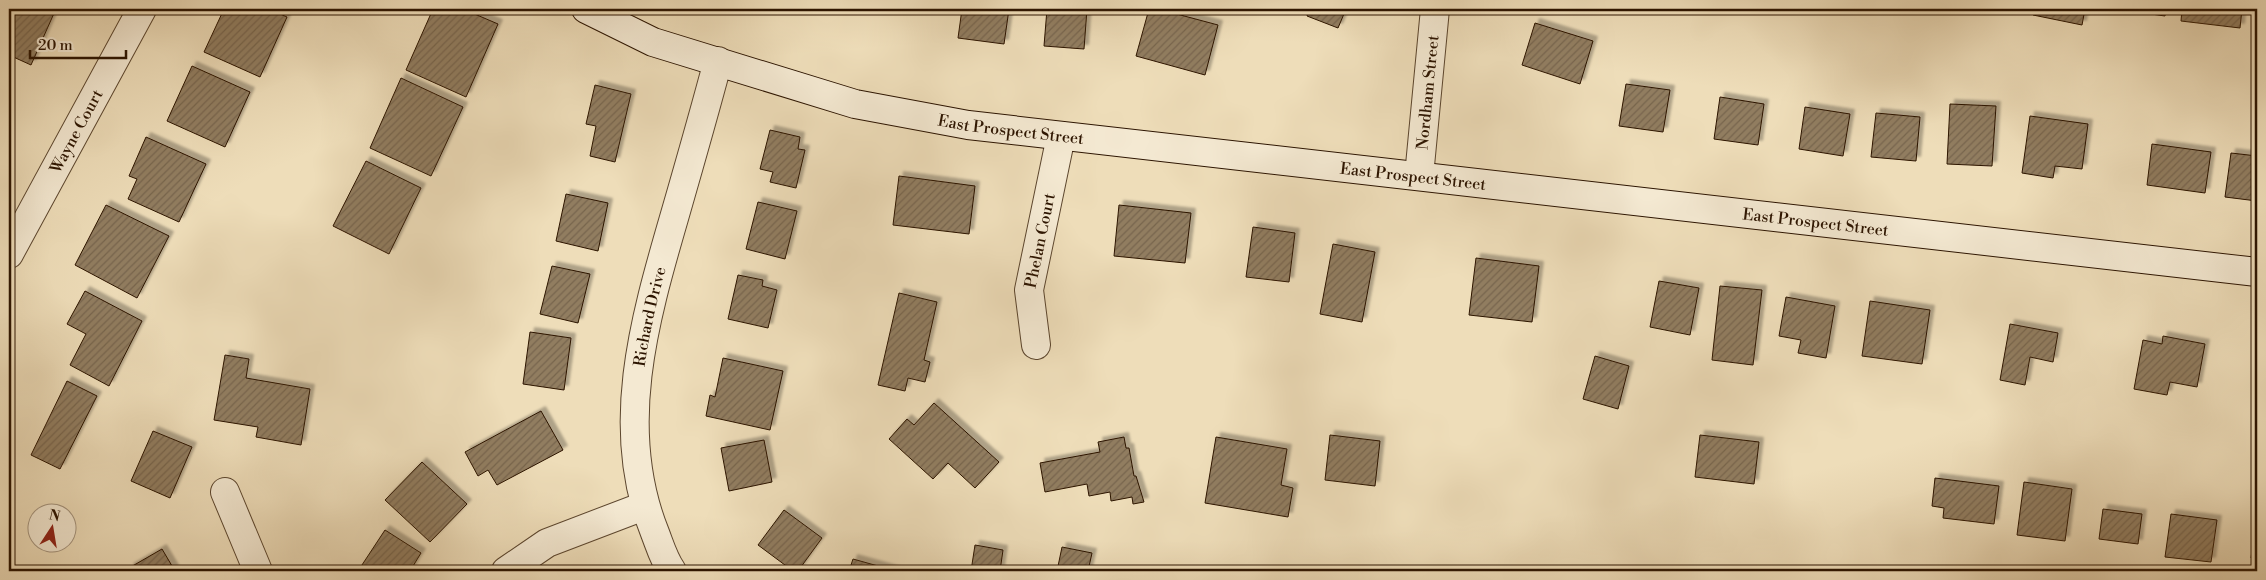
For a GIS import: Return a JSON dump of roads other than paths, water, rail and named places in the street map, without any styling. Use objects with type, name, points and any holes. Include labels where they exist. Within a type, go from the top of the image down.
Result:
[{"type":"street","name":"Wayne Court","points":[[9,254],[142,9]]},
{"type":"street","name":"East Prospect Street","points":[[586,9],[653,42],[855,104],[968,125],[2257,272]]},
{"type":"street","name":"Nordham Street","points":[[1418,176],[1435,9]]},
{"type":"street","name":"Richard Drive","points":[[672,571],[644,506],[636,463],[634,415],[641,348],[656,281],[718,61]]},
{"type":"street","name":"Phelan Court","points":[[1036,345],[1030,290],[1061,136]]},
{"type":"street","points":[[225,492],[258,571]]},
{"type":"street","points":[[506,571],[547,543],[644,506]]}]
